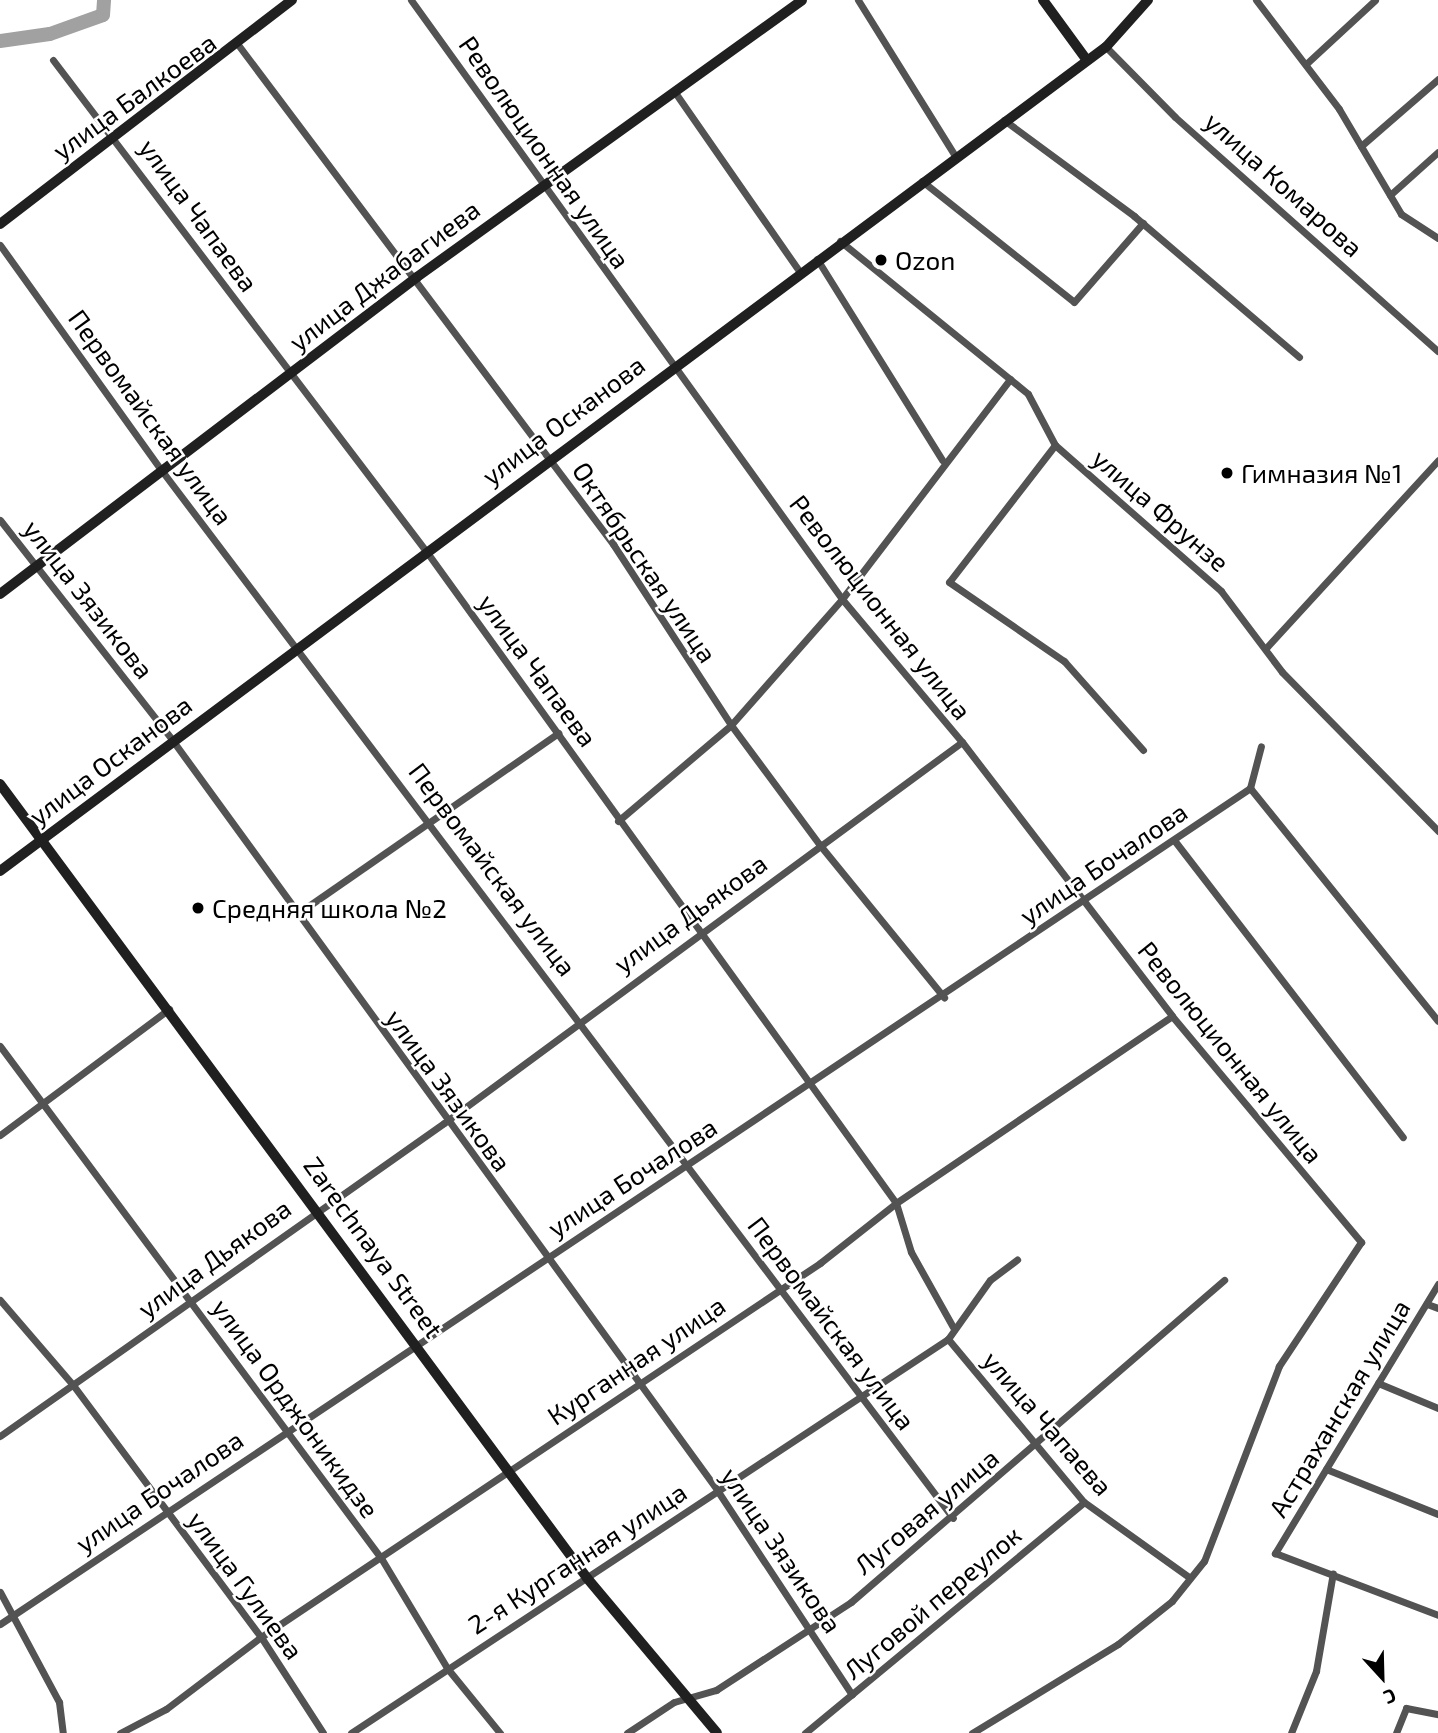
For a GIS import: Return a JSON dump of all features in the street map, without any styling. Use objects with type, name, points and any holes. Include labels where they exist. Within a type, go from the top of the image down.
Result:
[{"type":"main road","name":"улица Балкоева","points":[[0,224],[239,46],[292,0]]},
{"type":"main road","name":"улица Джабагиева","points":[[0,594],[417,277],[673,90],[802,0]]},
{"type":"main road","points":[[1043,0],[1086,59]]},
{"type":"main road","name":"улица Осканова","points":[[0,871],[839,240],[1106,47],[1148,0]]},
{"type":"main road","name":"Zarechnaya Street","points":[[0,784],[170,1008],[587,1578],[717,1733]]},
{"type":"street","name":"Революционная улица","points":[[411,0],[672,367],[842,599],[962,743],[1172,1016],[1360,1242],[1279,1366],[1204,1561],[1190,1578]]},
{"type":"street","points":[[858,0],[955,156]]},
{"type":"street","points":[[1256,0],[1306,64],[1361,146],[1401,214],[1438,238]]},
{"type":"street","points":[[1306,64],[1375,0]]},
{"type":"street","name":"Октябрьская улица","points":[[239,46],[417,277],[550,459],[731,725],[819,844],[944,997]]},
{"type":"street","name":"улица Комарова","points":[[1106,47],[1175,117],[1438,351]]},
{"type":"street","name":"улица Чапаева","points":[[54,60],[115,137],[290,374],[426,551],[558,733],[807,1088],[896,1203],[911,1252],[953,1327]]},
{"type":"street","points":[[1361,146],[1438,79]]},
{"type":"street","points":[[673,90],[799,271]]},
{"type":"street","points":[[1004,119],[1143,223],[1299,357]]},
{"type":"street","points":[[1390,195],[1438,152]]},
{"type":"street","points":[[921,180],[1074,302],[1143,223]]},
{"type":"street","name":"улица Фрунзе","points":[[839,240],[1028,394],[1055,445],[1221,591],[1266,648],[1438,831]]},
{"type":"street","name":"Первомайская улица","points":[[0,245],[162,471],[579,1019],[776,1289],[864,1398],[953,1518]]},
{"type":"street","points":[[816,258],[943,460]]},
{"type":"street","points":[[618,821],[731,725],[842,599],[943,460],[1010,379]]},
{"type":"street","points":[[1055,445],[949,582],[1063,661],[1143,750]]},
{"type":"street","points":[[1266,648],[1438,460]]},
{"type":"street","name":"улица Зязикова","points":[[0,520],[173,741],[444,1123],[548,1258],[717,1490],[812,1629],[852,1695]]},
{"type":"street","points":[[297,914],[558,733]]},
{"type":"street","name":"улица Дьякова","points":[[0,1436],[192,1302],[316,1208],[444,1123],[579,1019],[962,743]]},
{"type":"street","points":[[1261,746],[1250,788],[1438,1021]]},
{"type":"street","name":"улица Бочалова","points":[[0,1624],[286,1430],[944,997],[1250,788]]},
{"type":"street","points":[[1174,840],[1403,1137]]},
{"type":"street","points":[[0,1135],[170,1008]]},
{"type":"street","name":"Курганная улица","points":[[120,1733],[166,1709],[261,1637],[776,1289],[896,1203],[1172,1016]]},
{"type":"street","name":"улица Орджоникидзе","points":[[0,1046],[381,1558],[447,1668],[500,1733]]},
{"type":"street","points":[[948,1339],[953,1327],[990,1280],[1017,1260]]},
{"type":"street","name":"Луговая улица","points":[[628,1733],[674,1702],[689,1701],[812,1629],[953,1518],[1224,1280]]},
{"type":"street","name":"Астраханская улица","points":[[1333,1573],[1275,1553],[1438,1284]]},
{"type":"street","name":"улица Гулиева","points":[[0,1300],[73,1385],[261,1637],[323,1733]]},
{"type":"street","points":[[1427,1304],[1438,1308]]},
{"type":"street","name":"улица Чапаева","points":[[948,1339],[1084,1502],[1190,1578]]},
{"type":"street","name":"2-я Курганная улица","points":[[351,1733],[363,1730],[447,1668],[717,1490],[864,1398],[948,1339]]},
{"type":"street","points":[[1378,1382],[1438,1408]]},
{"type":"street","points":[[1326,1469],[1438,1514]]},
{"type":"street","name":"Луговой переулок","points":[[805,1733],[1084,1502]]},
{"type":"street","points":[[1291,1733],[1316,1671],[1333,1573],[1438,1615]]},
{"type":"street","points":[[972,1733],[1118,1644],[1190,1578]]},
{"type":"street","points":[[0,1592],[59,1702],[63,1733]]},
{"type":"street","points":[[1396,1733],[1406,1708],[1438,1714]]},
{"type":"waterway","points":[[0,41],[50,34],[103,15],[104,0]]},
{"type":"place","name":"Ozon","points":[[881,260]]},
{"type":"place","name":"Гимназия №1","points":[[1227,473]]},
{"type":"place","name":"Средняя школа №2","points":[[198,908]]}]
